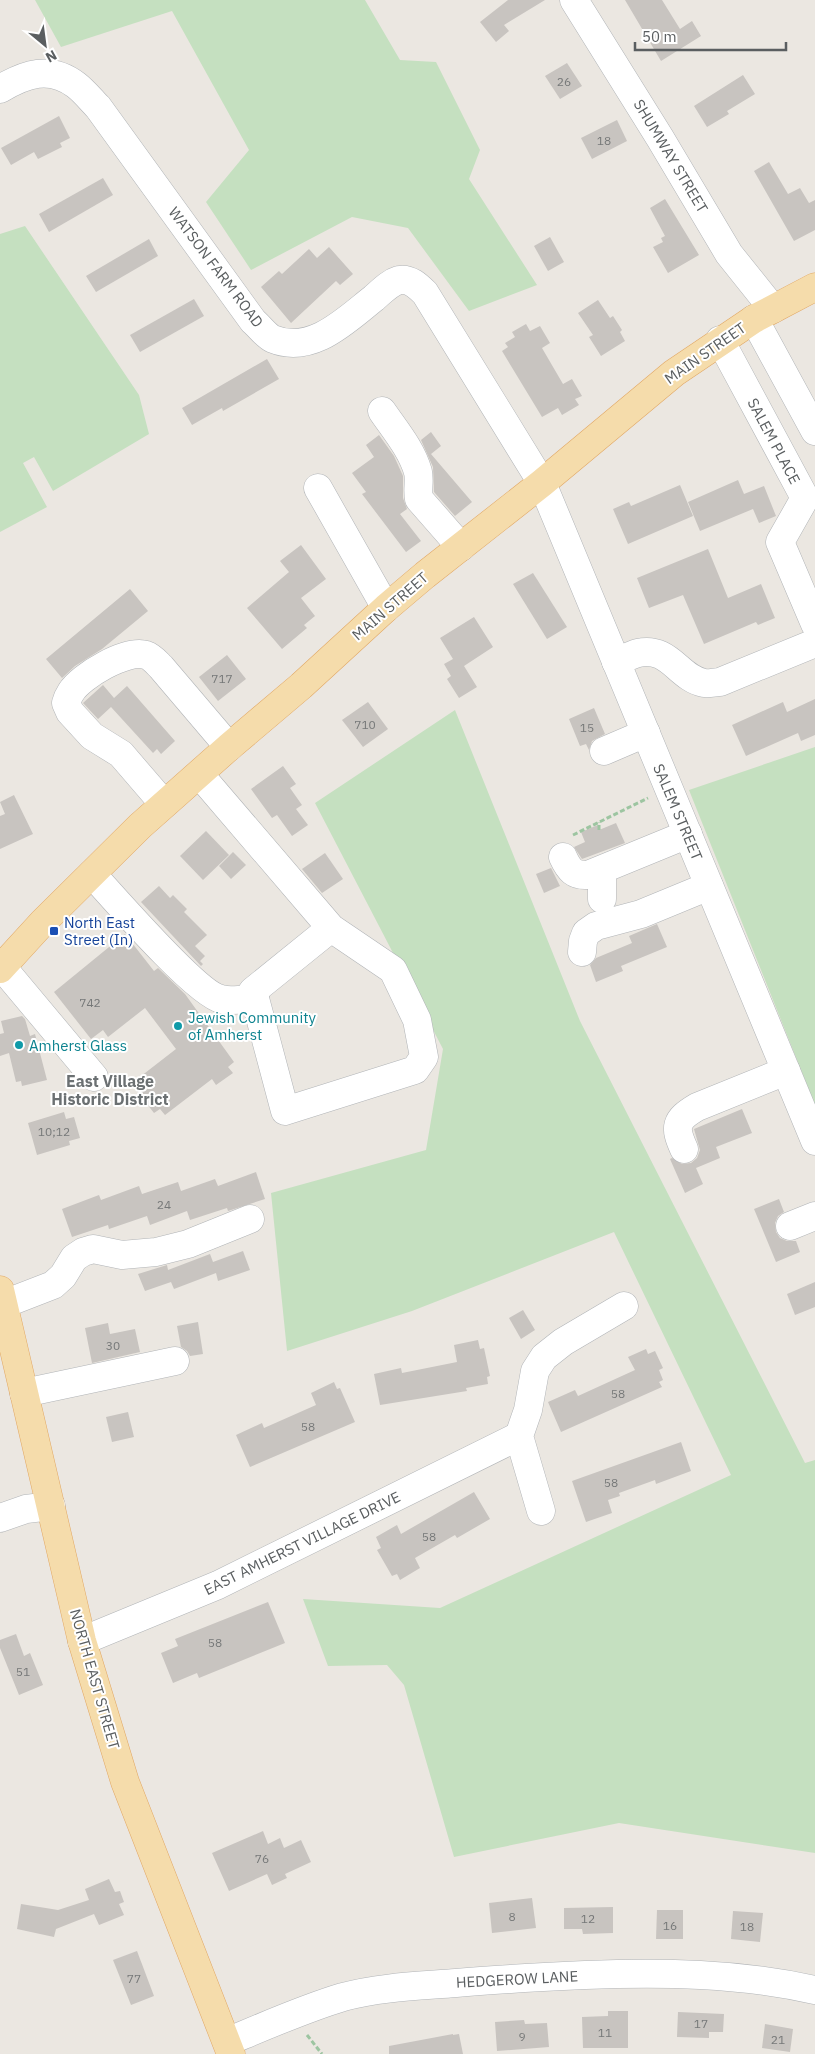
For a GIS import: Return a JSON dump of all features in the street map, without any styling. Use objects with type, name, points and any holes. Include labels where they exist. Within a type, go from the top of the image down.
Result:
[{"type":"main road","name":"MAIN STREET","points":[[2,964],[164,804],[200,775],[228,748],[301,686],[386,608],[674,373],[720,340],[815,287]]},
{"type":"main road","name":"NORTH EAST STREET","points":[[2,1297],[82,1640],[125,1782],[229,2048]]},
{"type":"street","name":"SHUMWAY STREET","points":[[574,0],[660,138],[764,314],[815,431]]},
{"type":"street","name":"WATSON FARM ROAD","points":[[0,89],[20,77],[38,73],[57,76],[76,84],[98,107],[253,320],[271,338],[290,342],[312,341],[339,326],[388,286],[400,280],[415,283],[425,293],[542,482]]},
{"type":"street","name":"SALEM PLACE","points":[[720,340],[810,499],[780,542],[815,624]]},
{"type":"street","points":[[382,411],[412,456],[418,474],[417,491],[419,499],[461,547]]},
{"type":"street","name":"SALEM STREET","points":[[542,482],[815,1141]]},
{"type":"street","points":[[318,488],[386,608]]},
{"type":"street","points":[[616,662],[638,653],[653,652],[667,657],[690,677],[704,683],[720,682],[815,643]]},
{"type":"street","points":[[164,804],[121,754],[92,736],[70,712],[66,703],[72,690],[104,665],[130,654],[144,654],[161,667],[228,748]]},
{"type":"street","points":[[604,751],[646,733]]},
{"type":"street","points":[[200,775],[331,928],[393,970],[417,1020],[424,1057],[415,1070],[285,1111],[253,991],[331,928]]},
{"type":"street","points":[[564,857],[574,874],[588,875],[688,834]]},
{"type":"street","points":[[602,870],[602,899]]},
{"type":"street","points":[[92,874],[191,979],[211,995],[222,1000],[255,998]]},
{"type":"street","points":[[582,952],[586,933],[596,926],[641,914],[709,886]]},
{"type":"street","points":[[2,964],[94,1077]]},
{"type":"street","points":[[684,1149],[678,1136],[677,1126],[684,1115],[786,1071]]},
{"type":"street","points":[[790,1226],[815,1216]]},
{"type":"street","points":[[2,1297],[53,1285],[63,1276],[74,1258],[83,1252],[93,1250],[122,1255],[156,1252],[188,1244],[250,1219]]},
{"type":"street","points":[[541,1511],[519,1436],[528,1410],[535,1371],[544,1357],[563,1342],[624,1306]]},
{"type":"street","points":[[24,1392],[175,1361]]},
{"type":"street","name":"EAST AMHERST VILLAGE DRIVE","points":[[82,1640],[218,1585],[519,1436]]},
{"type":"street","points":[[0,1518],[26,1509],[51,1506]]},
{"type":"street","name":"HEDGEROW LANE","points":[[229,2048],[296,2012],[344,1997],[373,1991],[492,1979],[641,1973],[699,1974],[742,1978],[815,1990]]},
{"type":"path","points":[[564,857],[564,846],[571,836],[669,788]]},
{"type":"path","points":[[599,822],[599,830]]},
{"type":"path","points":[[302,2028],[322,2054]]},
{"type":"green space","points":[[35,0],[365,0],[400,60],[436,62],[480,150],[469,179],[537,285],[469,311],[408,228],[352,217],[251,270],[206,202],[249,150],[172,11],[61,47]]},
{"type":"green space","points":[[25,226],[139,395],[149,434],[53,491],[34,457],[23,463],[47,507],[0,532],[0,234]]},
{"type":"green space","points":[[455,710],[580,1021],[805,1463],[815,1460],[815,1853],[619,1823],[454,1857],[404,1685],[387,1665],[328,1666],[303,1599],[440,1608],[731,1475],[614,1232],[412,1311],[287,1351],[271,1193],[426,1150],[443,1049],[315,803]]},
{"type":"green space","points":[[815,747],[815,1105],[689,790]]},
{"type":"building","points":[[508,0],[545,0],[504,25],[509,31],[496,42],[480,22]]},
{"type":"building","points":[[625,0],[662,0],[680,29],[692,21],[701,36],[661,61]]},
{"type":"building","points":[[567,63],[582,86],[560,99],[545,76]]},
{"type":"building","points":[[743,75],[755,94],[727,111],[729,114],[707,127],[694,106]]},
{"type":"building","points":[[59,116],[70,138],[60,143],[62,147],[38,159],[34,152],[11,165],[1,148]]},
{"type":"building","points":[[617,120],[627,141],[592,159],[581,138]]},
{"type":"building","points":[[769,162],[788,194],[800,188],[809,203],[815,200],[815,230],[794,241],[754,171]]},
{"type":"building","points":[[103,178],[113,195],[49,232],[39,214]]},
{"type":"building","points":[[665,199],[699,255],[668,273],[653,247],[663,242],[661,238],[665,236],[650,208]]},
{"type":"building","points":[[550,237],[564,262],[548,271],[534,246]]},
{"type":"building","points":[[149,239],[158,256],[96,292],[86,276]]},
{"type":"building","points":[[329,247],[353,274],[340,285],[336,281],[291,323],[261,287],[279,271],[282,274],[309,249],[317,258]]},
{"type":"building","points":[[194,299],[204,316],[140,352],[130,335]]},
{"type":"building","points":[[598,300],[610,318],[613,316],[622,330],[620,332],[625,341],[601,356],[589,337],[593,335],[578,313]]},
{"type":"building","points":[[526,324],[530,331],[540,326],[550,343],[542,348],[563,384],[572,379],[582,396],[575,399],[579,405],[562,415],[558,408],[542,417],[502,351],[508,347],[505,343],[515,337],[512,332]]},
{"type":"building","points":[[267,359],[279,379],[223,411],[222,408],[192,425],[182,408]]},
{"type":"building","points":[[431,432],[441,446],[431,454],[472,502],[455,516],[434,492],[433,467],[421,440]]},
{"type":"building","points":[[379,435],[394,456],[403,476],[403,498],[407,509],[400,514],[421,541],[406,552],[362,494],[366,492],[352,473],[374,457],[366,445]]},
{"type":"building","points":[[738,480],[744,494],[764,486],[776,516],[759,523],[753,509],[700,531],[688,502]]},
{"type":"building","points":[[680,485],[693,516],[628,544],[613,509],[629,502],[631,506]]},
{"type":"building","points":[[301,545],[326,579],[301,598],[315,616],[304,625],[307,628],[282,649],[247,608],[289,572],[280,561]]},
{"type":"building","points":[[708,549],[728,598],[761,584],[775,618],[758,625],[756,622],[704,644],[683,595],[649,608],[637,578]]},
{"type":"building","points":[[533,573],[567,627],[547,639],[513,584]]},
{"type":"building","points":[[130,589],[148,611],[102,649],[75,666],[62,678],[46,659]]},
{"type":"building","points":[[474,617],[493,647],[464,666],[477,687],[459,698],[447,679],[451,676],[444,664],[453,659],[440,638]]},
{"type":"building","points":[[227,655],[246,679],[218,701],[199,677]]},
{"type":"building","points":[[103,685],[114,698],[127,686],[175,741],[161,754],[157,749],[153,753],[111,707],[98,719],[83,703]]},
{"type":"building","points":[[815,699],[815,735],[801,741],[798,733],[746,756],[732,725],[783,702],[787,712]]},
{"type":"building","points":[[368,702],[388,729],[363,747],[342,720]]},
{"type":"building","points":[[594,708],[605,734],[592,741],[589,750],[586,744],[580,746],[569,719]]},
{"type":"building","points":[[283,766],[296,784],[290,788],[302,805],[296,809],[308,825],[292,836],[277,815],[272,818],[251,789]]},
{"type":"building","points":[[14,795],[33,834],[0,849],[0,816],[5,814],[0,802]]},
{"type":"building","points":[[616,823],[625,843],[582,859],[574,847],[585,842],[581,832],[598,825],[599,830]]},
{"type":"building","points":[[206,831],[229,855],[203,880],[180,856]]},
{"type":"building","points":[[233,852],[246,865],[231,879],[219,866]]},
{"type":"building","points":[[325,853],[343,879],[322,893],[302,869]]},
{"type":"building","points":[[551,868],[560,886],[544,893],[536,874]]},
{"type":"building","points":[[159,886],[170,898],[173,895],[187,909],[184,912],[207,935],[195,946],[205,956],[200,961],[203,964],[201,966],[141,902]]},
{"type":"building","points":[[657,924],[667,947],[621,966],[623,971],[596,982],[590,965],[596,958],[632,943],[629,936]]},
{"type":"building","name":"Jewish Community of Amherst","points":[[125,934],[154,971],[158,968],[185,994],[234,1062],[228,1067],[233,1073],[216,1085],[212,1079],[165,1115],[160,1109],[154,1113],[136,1090],[141,1086],[136,1080],[176,1049],[145,1008],[108,1037],[103,1030],[91,1039],[54,992]]},
{"type":"building","name":"Amherst Glass","points":[[22,1016],[25,1019],[30,1036],[35,1034],[47,1080],[22,1086],[21,1081],[16,1082],[9,1053],[0,1056],[0,1034],[4,1033],[1,1021]]},
{"type":"building","points":[[742,1109],[752,1133],[716,1147],[720,1158],[696,1168],[703,1184],[685,1193],[670,1159],[672,1158],[682,1164],[691,1163],[697,1158],[700,1150],[694,1129]]},
{"type":"building","points":[[64,1112],[66,1119],[74,1117],[80,1138],[69,1141],[70,1145],[37,1155],[28,1123]]},
{"type":"building","points":[[256,1172],[265,1199],[228,1211],[227,1208],[190,1220],[187,1211],[150,1225],[147,1216],[109,1229],[108,1225],[72,1237],[62,1209],[99,1195],[101,1200],[139,1186],[142,1194],[178,1182],[181,1191],[215,1179],[218,1186]]},
{"type":"building","points":[[779,1199],[784,1212],[778,1216],[775,1223],[776,1232],[780,1238],[787,1241],[796,1241],[800,1252],[776,1262],[754,1209]]},
{"type":"building","points":[[243,1251],[250,1270],[218,1281],[216,1273],[174,1289],[171,1282],[145,1291],[138,1274],[167,1265],[168,1270],[210,1254],[213,1262]]},
{"type":"building","points":[[815,1282],[815,1307],[795,1315],[787,1294]]},
{"type":"building","points":[[523,1310],[535,1330],[521,1339],[509,1318]]},
{"type":"building","points":[[198,1322],[203,1354],[190,1356],[181,1347],[177,1326]]},
{"type":"building","points":[[108,1323],[110,1334],[135,1329],[140,1352],[92,1363],[85,1328]]},
{"type":"building","points":[[478,1340],[480,1349],[484,1348],[490,1376],[487,1377],[488,1384],[466,1388],[467,1391],[380,1405],[374,1374],[401,1368],[402,1373],[457,1362],[454,1345]]},
{"type":"building","points":[[646,1349],[648,1354],[655,1351],[663,1368],[659,1370],[663,1380],[659,1382],[662,1387],[561,1432],[548,1402],[575,1390],[578,1396],[635,1370],[628,1357]]},
{"type":"building","points":[[334,1382],[337,1389],[340,1388],[355,1422],[250,1467],[236,1435],[262,1423],[264,1428],[316,1405],[311,1393]]},
{"type":"building","points":[[128,1412],[134,1437],[112,1442],[106,1417]]},
{"type":"building","points":[[681,1442],[691,1471],[656,1484],[655,1480],[619,1493],[620,1496],[608,1500],[612,1513],[586,1522],[572,1481]]},
{"type":"building","points":[[474,1492],[490,1519],[457,1538],[455,1535],[415,1558],[420,1568],[400,1580],[397,1574],[392,1576],[377,1550],[381,1548],[376,1537],[397,1525],[401,1534]]},
{"type":"building","points":[[268,1602],[285,1643],[199,1678],[197,1673],[173,1683],[161,1653],[178,1646],[175,1639]]},
{"type":"building","points":[[16,1634],[24,1656],[30,1653],[43,1685],[19,1695],[0,1648],[0,1640]]},
{"type":"building","points":[[263,1831],[268,1844],[280,1838],[284,1848],[301,1840],[311,1862],[285,1874],[287,1878],[272,1885],[267,1874],[229,1891],[212,1853]]},
{"type":"building","points":[[109,1879],[115,1892],[120,1891],[124,1902],[119,1904],[124,1915],[99,1925],[94,1914],[56,1929],[54,1937],[17,1929],[21,1904],[58,1910],[89,1900],[85,1889]]},
{"type":"building","points":[[532,1898],[536,1928],[492,1933],[489,1903]]},
{"type":"building","points":[[613,1907],[613,1933],[583,1934],[582,1929],[564,1929],[564,1908]]},
{"type":"building","points":[[657,1910],[683,1910],[683,1939],[656,1939]]},
{"type":"building","points":[[733,1911],[763,1913],[760,1942],[731,1939]]},
{"type":"building","points":[[137,1951],[154,1996],[131,2005],[113,1960]]},
{"type":"building","points":[[608,2011],[628,2011],[628,2048],[583,2048],[582,2017],[608,2016]]},
{"type":"building","points":[[678,2012],[724,2014],[723,2032],[709,2032],[709,2038],[677,2037]]},
{"type":"building","points":[[524,2020],[525,2024],[547,2023],[549,2047],[497,2051],[495,2022]]},
{"type":"building","points":[[765,2024],[793,2029],[790,2052],[762,2048]]},
{"type":"building","points":[[459,2034],[463,2054],[389,2054],[389,2046]]},
{"type":"place","name":"North East Street (In)","points":[[54,931]]},
{"type":"place","name":"Jewish Community of Amherst","points":[[178,1026]]},
{"type":"place","name":"Amherst Glass","points":[[19,1045]]},
{"type":"district","name":"East Village Historic District","points":[[110,1090]]}]
